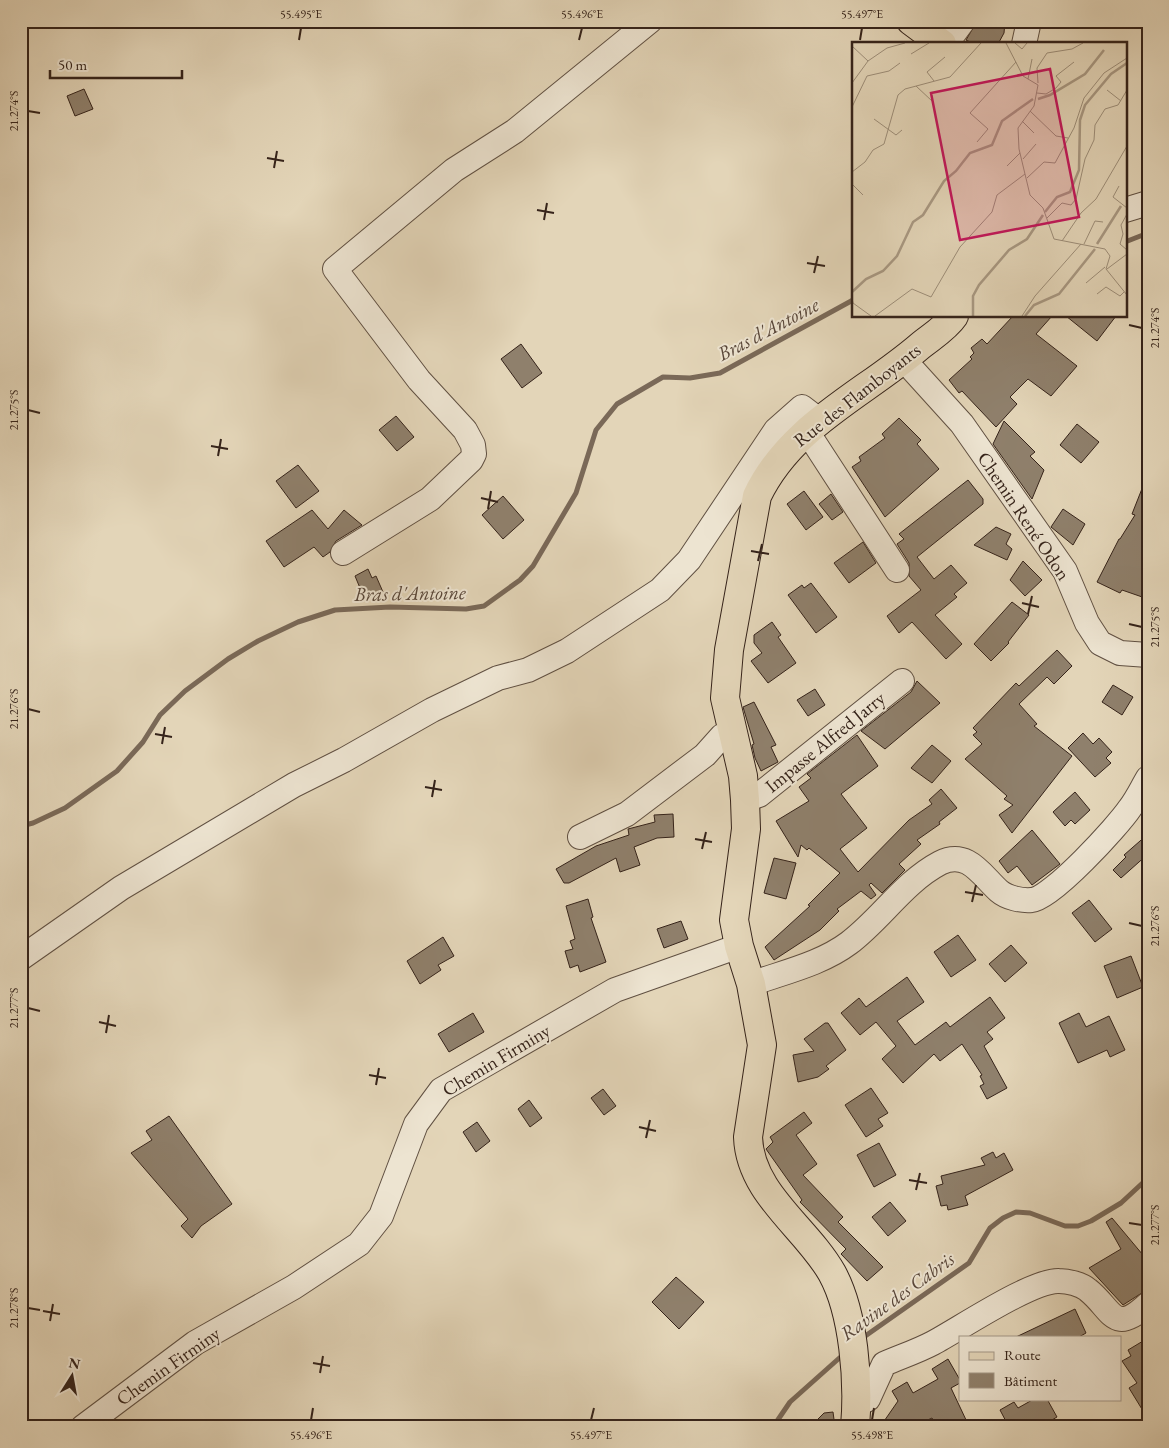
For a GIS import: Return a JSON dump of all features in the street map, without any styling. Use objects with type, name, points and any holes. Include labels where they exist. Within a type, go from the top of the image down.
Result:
[{"type":"main road","points":[[912,21],[939,42]]},
{"type":"main road","name":"Rue des Flamboyants","points":[[857,1406],[850,1334],[843,1299],[833,1274],[817,1249],[765,1188],[753,1169],[748,1152],[748,1137],[762,1045],[751,984],[739,946],[734,920],[746,829],[743,776],[725,698],[728,657],[757,496],[766,478],[785,452],[813,425],[904,360],[952,318]]},
{"type":"street","points":[[343,553],[430,499],[474,454],[473,445],[465,430],[419,380],[335,269],[454,170],[515,131],[650,21]]},
{"type":"street","points":[[947,42],[963,21]]},
{"type":"street","points":[[1024,42],[1029,21]]},
{"type":"street","points":[[1126,210],[1148,203]]},
{"type":"street","name":"Chemin René Odon","points":[[904,360],[962,424],[1065,570],[1087,623],[1100,643],[1120,652],[1148,655]]},
{"type":"street","points":[[21,958],[121,888],[294,785],[344,760],[432,710],[498,678],[528,670],[567,651],[660,590],[694,552],[776,430],[802,407],[896,570]]},
{"type":"street","name":"Impasse Alfred Jarry","points":[[745,800],[759,795],[902,681]]},
{"type":"street","points":[[580,837],[627,814],[705,755],[722,736],[732,732]]},
{"type":"street","points":[[751,984],[830,956],[850,942],[927,871],[942,862],[955,859],[973,864],[1000,892],[1016,899],[1033,900],[1047,894],[1108,836],[1131,807],[1148,778]]},
{"type":"street","name":"Chemin Firminy","points":[[83,1427],[195,1343],[294,1287],[359,1244],[381,1216],[416,1124],[441,1090],[615,990],[739,946]]},
{"type":"street","points":[[857,1406],[868,1399],[884,1364],[931,1344],[1042,1284],[1058,1281],[1072,1282],[1088,1289],[1105,1310],[1122,1319],[1132,1317],[1148,1304]]},
{"type":"building","points":[[977,21],[1005,21],[1004,33],[999,42],[970,42],[966,40]]},
{"type":"building","points":[[84,89],[93,109],[75,116],[67,96]]},
{"type":"building","points":[[1011,318],[1050,318],[1036,334],[1077,366],[1051,396],[1028,379],[1010,397],[1017,404],[996,427],[962,391],[959,393],[949,380],[972,359],[970,357],[974,353],[971,348],[982,339],[987,344]]},
{"type":"building","points":[[1068,318],[1114,318],[1097,341]]},
{"type":"building","points":[[521,344],[542,373],[522,388],[501,359]]},
{"type":"building","points":[[396,416],[414,437],[397,451],[379,430]]},
{"type":"building","points":[[899,418],[921,440],[917,444],[939,469],[885,517],[852,467],[861,461],[859,457],[885,438],[882,434]]},
{"type":"building","points":[[1004,421],[1035,452],[1030,456],[1044,470],[1032,499],[993,444]]},
{"type":"building","points":[[1077,424],[1099,442],[1081,463],[1060,445]]},
{"type":"building","points":[[298,465],[319,491],[296,508],[276,481]]},
{"type":"building","points":[[1147,476],[1148,599],[1122,590],[1120,593],[1097,582],[1119,539],[1135,515],[1132,514]]},
{"type":"building","points":[[968,480],[983,499],[983,504],[917,557],[934,579],[951,565],[967,583],[954,594],[957,597],[935,615],[962,644],[946,659],[912,622],[899,633],[887,616],[921,590],[909,576],[909,563],[897,544],[904,539],[899,534]]},
{"type":"building","points":[[804,491],[823,517],[806,530],[787,504]]},
{"type":"building","points":[[831,494],[843,512],[832,520],[819,504]]},
{"type":"building","points":[[503,496],[524,520],[503,539],[482,515]]},
{"type":"building","points":[[1063,509],[1085,524],[1073,545],[1051,527]]},
{"type":"building","points":[[312,510],[328,529],[344,510],[362,525],[336,541],[330,552],[323,557],[314,547],[284,567],[266,541]]},
{"type":"building","points":[[996,527],[1011,534],[1006,544],[1012,549],[1007,560],[974,545]]},
{"type":"building","points":[[863,542],[876,563],[849,583],[834,563]]},
{"type":"building","points":[[1023,561],[1042,580],[1025,596],[1010,580]]},
{"type":"building","points":[[368,569],[372,578],[376,576],[383,592],[365,600],[355,576]]},
{"type":"building","points":[[811,583],[837,617],[816,633],[788,595],[802,585],[804,588]]},
{"type":"building","points":[[1012,602],[1029,615],[1009,643],[991,661],[974,644]]},
{"type":"building","points":[[772,622],[781,635],[778,637],[796,663],[768,683],[751,661],[762,653],[754,643],[754,635]]},
{"type":"building","points":[[1057,650],[1072,666],[1054,684],[1047,677],[1019,704],[1037,724],[1034,726],[1072,756],[1012,833],[999,815],[1013,805],[1004,799],[1007,796],[965,759],[982,744],[973,735],[977,732],[973,728],[1016,683],[1019,686]]},
{"type":"building","points":[[917,681],[940,703],[885,749],[861,731],[911,692]]},
{"type":"building","points":[[1113,685],[1133,697],[1122,715],[1102,702]]},
{"type":"building","points":[[815,689],[825,705],[808,716],[797,700]]},
{"type":"building","points":[[754,702],[776,745],[771,747],[778,762],[761,771],[755,758],[752,745],[754,744],[743,707]]},
{"type":"building","points":[[1083,733],[1093,744],[1099,738],[1112,752],[1106,758],[1111,763],[1095,777],[1068,748]]},
{"type":"building","points":[[857,735],[878,766],[841,794],[867,828],[840,849],[858,872],[909,820],[932,804],[929,800],[941,789],[957,808],[939,822],[940,824],[917,840],[921,844],[899,864],[905,870],[882,893],[871,883],[869,885],[876,895],[871,899],[861,891],[837,909],[839,911],[820,930],[774,960],[765,947],[810,906],[808,905],[840,873],[809,848],[807,850],[801,845],[798,857],[776,821],[809,801],[799,787],[811,778],[807,774]]},
{"type":"building","points":[[932,745],[951,761],[932,783],[911,768]]},
{"type":"building","points":[[1075,792],[1090,810],[1075,824],[1071,820],[1065,826],[1053,812]]},
{"type":"building","points":[[673,814],[674,837],[657,838],[634,847],[640,865],[620,872],[616,858],[569,883],[564,883],[556,869],[596,846],[629,835],[628,829],[655,822],[654,815]]},
{"type":"building","points":[[1032,830],[1060,864],[1032,885],[1017,866],[1008,873],[999,861]]},
{"type":"building","points":[[1148,834],[1148,854],[1121,878],[1113,870],[1126,857],[1124,855]]},
{"type":"building","points":[[774,858],[796,863],[786,899],[764,893]]},
{"type":"building","points":[[588,899],[593,917],[591,918],[606,962],[580,972],[578,965],[570,968],[565,951],[573,949],[570,941],[575,939],[566,906]]},
{"type":"building","points":[[1089,900],[1112,929],[1095,942],[1072,913]]},
{"type":"building","points":[[681,921],[688,939],[664,948],[657,929]]},
{"type":"building","points":[[958,935],[976,960],[951,977],[934,952]]},
{"type":"building","points":[[443,937],[454,956],[438,965],[441,970],[420,984],[407,961]]},
{"type":"building","points":[[1011,945],[1027,963],[1005,982],[989,964]]},
{"type":"building","points":[[1131,956],[1143,987],[1117,998],[1104,966]]},
{"type":"building","points":[[907,977],[924,1002],[897,1021],[915,1045],[946,1022],[950,1027],[990,997],[1005,1018],[987,1032],[993,1039],[984,1046],[1007,1088],[987,1099],[980,1086],[984,1084],[980,1076],[982,1075],[962,1044],[940,1061],[934,1054],[903,1083],[882,1059],[896,1046],[876,1022],[860,1035],[841,1013],[859,998],[866,1007]]},
{"type":"building","points":[[473,1013],[484,1032],[449,1052],[438,1034]]},
{"type":"building","points":[[1079,1013],[1086,1027],[1109,1016],[1125,1050],[1110,1057],[1107,1050],[1078,1063],[1059,1023]]},
{"type":"building","points":[[825,1023],[828,1023],[846,1050],[826,1066],[829,1069],[818,1077],[798,1082],[793,1055],[814,1051],[804,1039]]},
{"type":"building","points":[[871,1088],[888,1113],[878,1119],[883,1126],[866,1137],[845,1105]]},
{"type":"building","points":[[603,1089],[616,1106],[604,1115],[591,1098]]},
{"type":"building","points":[[529,1100],[542,1118],[530,1127],[518,1109]]},
{"type":"building","points":[[804,1112],[812,1123],[796,1135],[817,1164],[803,1175],[843,1217],[838,1222],[883,1267],[867,1281],[841,1254],[846,1249],[800,1202],[802,1200],[766,1149],[773,1142],[770,1137]]},
{"type":"building","points":[[169,1116],[232,1204],[201,1226],[192,1238],[181,1226],[188,1219],[131,1153],[152,1140],[146,1131]]},
{"type":"building","points":[[477,1122],[490,1141],[476,1152],[463,1132]]},
{"type":"building","points":[[879,1143],[896,1175],[874,1187],[857,1155]]},
{"type":"building","points":[[993,1152],[996,1158],[1004,1153],[1013,1170],[965,1196],[968,1205],[948,1210],[947,1205],[941,1206],[936,1186],[943,1184],[941,1176],[985,1165],[981,1158]]},
{"type":"building","points":[[890,1202],[906,1221],[888,1236],[872,1217]]},
{"type":"building","points":[[1112,1218],[1148,1261],[1148,1289],[1123,1305],[1089,1268],[1121,1249],[1106,1222]]},
{"type":"building","points":[[676,1277],[704,1302],[679,1329],[652,1302]]},
{"type":"building","points":[[1075,1309],[1086,1333],[1081,1336],[1018,1336]]},
{"type":"building","points":[[1148,1338],[1148,1419],[1129,1388],[1137,1383],[1122,1361],[1131,1356],[1128,1350]]},
{"type":"building","points":[[948,1359],[959,1378],[959,1384],[951,1388],[967,1422],[958,1427],[937,1427],[932,1418],[913,1427],[880,1427],[898,1401],[892,1391],[907,1382],[913,1393],[938,1379],[932,1369]]},
{"type":"building","points":[[1032,1400],[1048,1400],[1057,1417],[1040,1427],[1009,1427],[1000,1410],[1014,1402],[1018,1408]]},
{"type":"building","points":[[833,1412],[835,1427],[810,1427],[824,1413]]},
{"type":"waterway","name":"Bras d'Antoine","points":[[1126,242],[1148,233]]},
{"type":"waterway","name":"Bras d'Antoine","points":[[21,826],[33,823],[65,808],[117,771],[143,742],[160,715],[185,691],[228,659],[258,641],[298,622],[335,610],[390,607],[466,609],[484,606],[520,580],[533,566],[576,493],[596,430],[617,404],[663,377],[690,378],[720,373],[852,301]]},
{"type":"waterway","name":"Ravine des Cabris","points":[[861,1339],[969,1263],[990,1228],[1003,1218],[1016,1212],[1030,1213],[1065,1226],[1078,1226],[1091,1221],[1121,1203],[1148,1178]]},
{"type":"waterway","name":"Ravine des Cabris","points":[[773,1427],[790,1402],[845,1353]]}]
